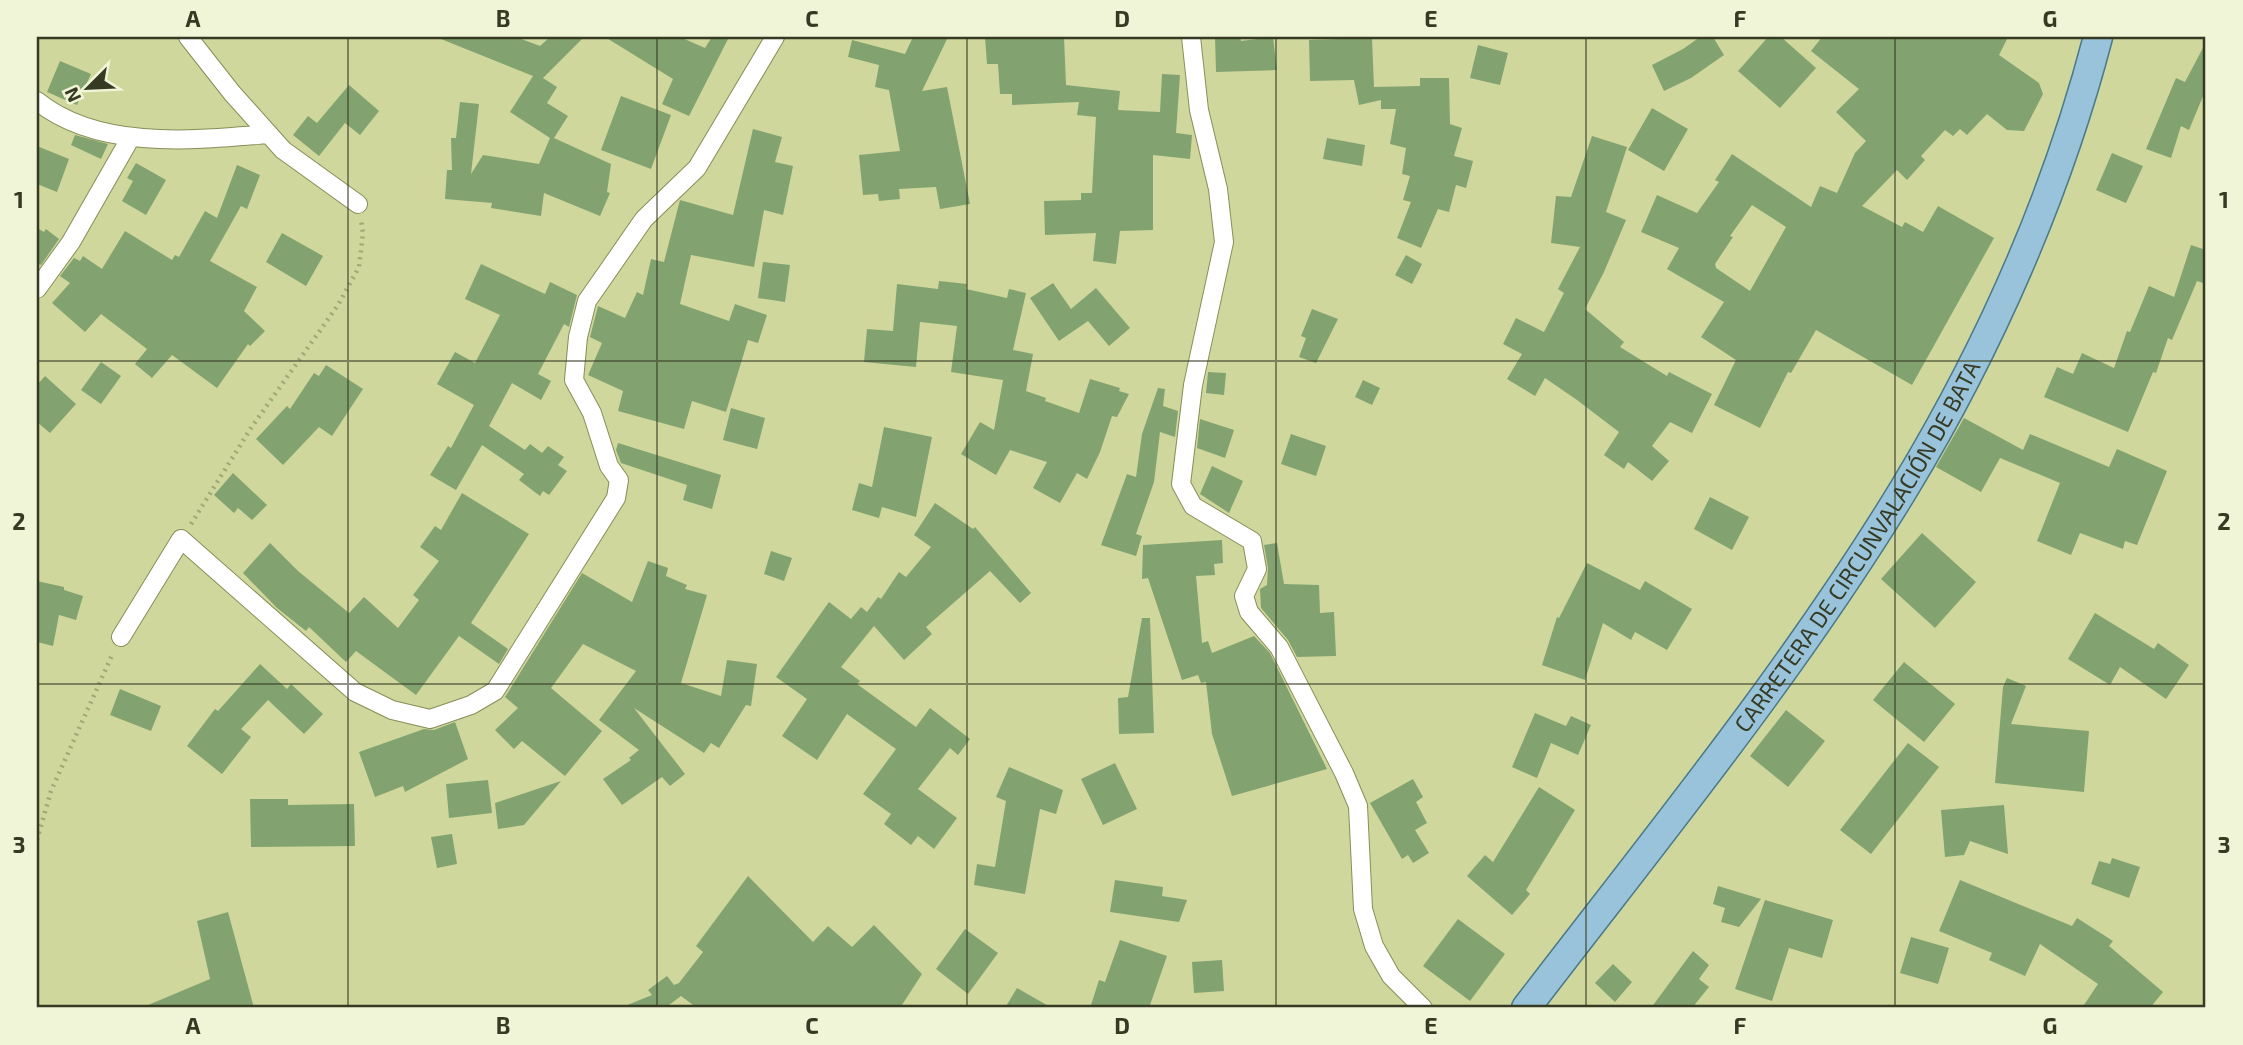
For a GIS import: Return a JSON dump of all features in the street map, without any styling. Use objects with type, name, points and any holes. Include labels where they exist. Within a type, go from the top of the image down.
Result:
[{"type":"main road","name":"CARRETERA DE CIRCUNVALACIÓN DE BATA","points":[[1526,1008],[1750,713],[1829,604],[1906,486],[1978,354],[2042,212],[2087,79],[2098,37]]},
{"type":"street","points":[[188,37],[283,150],[358,204]]},
{"type":"street","points":[[121,637],[181,539],[355,692],[392,710],[430,719],[471,705],[495,691],[616,498],[619,480],[609,466],[592,414],[575,380],[578,337],[587,301],[644,219],[697,168],[775,37]]},
{"type":"street","points":[[1191,37],[1199,110],[1218,189],[1224,242],[1193,385],[1181,484],[1193,506],[1252,541],[1257,569],[1244,596],[1249,612],[1279,647],[1344,773],[1358,806],[1363,909],[1374,946],[1391,976],[1423,1008]]},
{"type":"street","points":[[37,101],[51,113],[131,137],[163,141],[270,134]]},
{"type":"street","points":[[37,289],[71,242],[131,137]]},
{"type":"path","points":[[181,539],[258,416],[338,304],[359,267],[363,233],[358,204]]},
{"type":"path","points":[[37,840],[51,791],[121,637]]},
{"type":"building","points":[[436,37],[516,37],[540,46],[550,37],[584,37],[543,78],[557,87],[547,103],[568,116],[554,138],[611,164],[607,192],[610,193],[600,216],[544,193],[541,216],[491,208],[492,203],[445,199],[447,170],[452,170],[451,138],[456,138],[460,102],[479,104],[471,174],[483,155],[539,164],[550,138],[510,112],[533,76]]},
{"type":"building","points":[[605,37],[680,37],[705,48],[712,37],[729,37],[689,116],[662,104],[673,79]]},
{"type":"building","points":[[913,37],[948,37],[922,91],[947,87],[970,204],[940,209],[936,187],[899,189],[900,199],[879,201],[878,194],[863,195],[859,155],[900,151],[889,90],[875,87],[879,65],[848,57],[852,40],[905,54]]},
{"type":"building","points":[[985,37],[1064,37],[1066,85],[1120,91],[1118,110],[1160,112],[1162,74],[1180,75],[1176,133],[1192,135],[1190,159],[1153,155],[1153,230],[1120,231],[1116,264],[1093,261],[1096,233],[1045,235],[1044,201],[1081,200],[1081,193],[1092,193],[1096,117],[1077,115],[1079,102],[1012,105],[1012,94],[1000,94],[998,64],[987,64]]},
{"type":"building","points":[[1215,37],[1240,37],[1241,41],[1273,37],[1277,70],[1216,72]]},
{"type":"building","points":[[1700,37],[1713,37],[1724,55],[1691,78],[1664,91],[1652,65]]},
{"type":"building","points":[[1768,37],[1781,37],[1816,68],[1780,108],[1738,71]]},
{"type":"building","points":[[1822,37],[2008,37],[1999,55],[2039,83],[2043,94],[2024,131],[2007,130],[1987,114],[1967,135],[1960,129],[1953,136],[1945,130],[1921,156],[1925,160],[1907,180],[1897,170],[1862,206],[1902,227],[1905,222],[1923,232],[1938,206],[1994,238],[1912,385],[1816,330],[1791,373],[1788,372],[1760,428],[1714,405],[1736,360],[1701,337],[1724,302],[1667,269],[1679,248],[1641,232],[1657,195],[1697,213],[1719,182],[1715,180],[1732,154],[1811,207],[1820,186],[1837,193],[1855,153],[1866,141],[1836,112],[1859,89],[1811,51]],"holes":[[[1752,205],[1786,227],[1750,291],[1716,268],[1715,264],[1733,237],[1730,236]]]},
{"type":"building","points":[[1372,38],[1374,87],[1420,86],[1420,78],[1449,78],[1450,124],[1462,128],[1454,156],[1473,161],[1466,188],[1456,185],[1449,212],[1438,209],[1421,248],[1397,238],[1411,202],[1403,200],[1410,176],[1402,174],[1406,148],[1390,144],[1396,109],[1381,109],[1381,100],[1359,105],[1354,80],[1310,81],[1309,40]]},
{"type":"building","points":[[2206,42],[2206,89],[2189,130],[2181,126],[2171,158],[2146,149],[2176,78],[2185,82]]},
{"type":"building","points":[[1478,45],[1508,53],[1500,85],[1470,78]]},
{"type":"building","points":[[60,61],[91,74],[77,105],[47,92]]},
{"type":"building","points":[[349,85],[379,111],[360,135],[345,123],[319,156],[293,135],[308,116],[317,123]]},
{"type":"building","points":[[621,96],[671,115],[651,169],[601,150]]},
{"type":"building","points":[[1652,108],[1688,129],[1664,171],[1628,150]]},
{"type":"building","points":[[753,129],[782,137],[775,162],[793,166],[783,215],[764,210],[754,267],[691,255],[680,304],[729,321],[735,304],[767,315],[758,343],[748,340],[726,412],[692,401],[684,429],[618,411],[623,391],[588,375],[602,343],[590,337],[598,306],[625,318],[637,292],[643,295],[651,259],[664,262],[680,200],[733,215]]},
{"type":"building","points":[[75,135],[108,144],[101,159],[71,145]]},
{"type":"building","points":[[1592,136],[1627,147],[1606,212],[1626,220],[1585,309],[1624,342],[1620,347],[1667,376],[1669,372],[1712,394],[1692,433],[1670,422],[1652,446],[1669,461],[1652,481],[1628,462],[1624,469],[1604,455],[1619,432],[1577,400],[1545,378],[1535,396],[1507,379],[1522,354],[1503,344],[1516,318],[1544,332],[1564,293],[1558,289],[1580,247],[1551,243],[1556,196],[1571,197]]},
{"type":"building","points":[[1327,138],[1365,145],[1362,166],[1323,159]]},
{"type":"building","points":[[37,146],[69,159],[57,192],[37,184]]},
{"type":"building","points":[[2112,153],[2143,166],[2126,203],[2096,190]]},
{"type":"building","points":[[136,163],[166,180],[146,215],[122,201],[133,181],[127,178]]},
{"type":"building","points":[[237,165],[260,175],[247,209],[241,206],[210,261],[257,287],[244,311],[265,331],[250,346],[248,344],[217,388],[172,355],[152,378],[135,364],[147,349],[101,314],[85,332],[52,303],[70,283],[60,276],[74,258],[80,261],[83,256],[102,269],[125,231],[172,260],[175,255],[179,257],[205,211],[217,218]]},
{"type":"building","points":[[37,228],[44,232],[46,229],[59,239],[41,265],[37,263]]},
{"type":"building","points":[[282,233],[323,256],[306,286],[266,262]]},
{"type":"building","points":[[2191,245],[2206,250],[2206,284],[2197,281],[2172,340],[2168,338],[2156,373],[2153,372],[2128,432],[2044,397],[2057,367],[2073,374],[2082,353],[2114,368],[2127,331],[2130,332],[2149,286],[2174,297]]},
{"type":"building","points":[[1406,255],[1422,264],[1412,284],[1395,275]]},
{"type":"building","points":[[763,262],[790,265],[785,302],[758,298]]},
{"type":"building","points":[[481,264],[545,294],[550,282],[577,295],[569,327],[564,324],[538,374],[551,381],[541,400],[512,383],[489,426],[525,450],[530,444],[542,453],[548,446],[564,457],[558,465],[567,471],[549,495],[543,491],[540,496],[519,480],[524,474],[482,445],[456,490],[430,475],[448,446],[451,448],[474,405],[437,384],[455,352],[475,363],[500,315],[465,299]]},
{"type":"building","points":[[939,281],[967,284],[966,289],[1007,298],[1009,289],[1026,293],[1013,350],[1033,354],[1026,391],[1079,413],[1090,379],[1120,388],[1119,391],[1129,394],[1117,417],[1112,416],[1100,452],[1087,479],[1077,473],[1060,503],[1033,488],[1047,462],[1010,450],[996,475],[961,454],[980,422],[994,430],[1003,380],[951,372],[957,326],[920,322],[916,367],[864,362],[867,329],[893,331],[897,284],[938,289]]},
{"type":"building","points":[[1053,283],[1071,309],[1096,288],[1130,328],[1109,346],[1088,321],[1059,341],[1030,298]]},
{"type":"building","points":[[1312,309],[1338,319],[1316,363],[1299,357],[1306,338],[1301,336]]},
{"type":"building","points":[[101,362],[121,376],[101,404],[81,390]]},
{"type":"building","points":[[326,365],[363,389],[332,436],[319,427],[283,465],[256,439],[287,406],[290,409],[314,373],[319,376]]},
{"type":"building","points":[[1208,372],[1226,373],[1224,395],[1206,393]]},
{"type":"building","points":[[45,376],[76,404],[50,433],[37,422],[37,385]]},
{"type":"building","points":[[1363,380],[1380,388],[1372,405],[1355,397]]},
{"type":"building","points":[[1158,388],[1165,389],[1163,406],[1178,411],[1175,437],[1160,432],[1154,482],[1136,534],[1142,536],[1136,556],[1101,545],[1127,474],[1136,477],[1142,434]]},
{"type":"building","points":[[731,408],[765,418],[757,449],[723,440]]},
{"type":"building","points":[[1964,418],[2023,450],[2030,434],[2109,467],[2117,449],[2167,471],[2137,545],[2125,541],[2123,549],[2080,533],[2071,555],[2037,541],[2060,483],[2000,458],[1981,492],[1936,467]]},
{"type":"building","points":[[1200,419],[1234,430],[1225,458],[1197,448]]},
{"type":"building","points":[[884,427],[932,437],[916,517],[882,507],[879,518],[852,510],[859,483],[872,487]]},
{"type":"building","points":[[1291,434],[1326,446],[1316,476],[1281,464]]},
{"type":"building","points":[[618,443],[721,475],[712,509],[683,500],[687,485],[621,463],[616,450]]},
{"type":"building","points":[[1212,466],[1243,481],[1229,513],[1200,494]]},
{"type":"building","points":[[233,473],[267,505],[252,520],[238,508],[234,513],[214,495]]},
{"type":"building","points":[[462,493],[529,534],[471,623],[508,649],[499,664],[459,636],[416,695],[356,651],[346,662],[309,627],[306,631],[277,608],[243,573],[270,543],[298,571],[349,613],[364,597],[398,628],[419,600],[413,595],[439,561],[420,547],[435,526],[441,530]]},
{"type":"building","points":[[1710,497],[1749,517],[1732,550],[1694,529]]},
{"type":"building","points":[[935,503],[973,529],[975,527],[1031,593],[1020,603],[990,571],[926,627],[932,634],[904,660],[874,626],[841,667],[860,681],[857,684],[916,727],[930,708],[970,739],[958,755],[950,748],[918,789],[957,818],[934,849],[918,836],[911,845],[884,824],[891,814],[863,794],[896,749],[847,714],[817,760],[782,736],[807,699],[776,677],[829,602],[851,619],[861,607],[867,612],[878,597],[881,599],[899,572],[906,577],[931,547],[914,535]]},
{"type":"building","points":[[1922,533],[1976,582],[1935,628],[1881,579]]},
{"type":"building","points":[[1222,540],[1223,563],[1214,564],[1215,575],[1196,576],[1202,643],[1208,641],[1212,653],[1254,636],[1270,653],[1327,769],[1232,796],[1212,734],[1206,682],[1201,683],[1198,675],[1182,680],[1148,578],[1142,579],[1143,545]]},
{"type":"building","points":[[1277,543],[1284,584],[1319,585],[1320,613],[1334,612],[1336,656],[1297,657],[1288,640],[1261,608],[1260,589],[1267,585],[1268,568],[1264,545]]},
{"type":"building","points":[[771,551],[792,558],[784,581],[764,574]]},
{"type":"building","points":[[648,561],[668,568],[666,576],[687,585],[685,589],[707,595],[681,683],[721,696],[727,660],[757,664],[751,706],[746,705],[719,748],[711,743],[704,753],[634,708],[685,774],[670,786],[662,777],[622,805],[603,779],[631,760],[629,758],[639,750],[599,720],[636,671],[583,644],[551,688],[602,731],[565,776],[522,741],[514,749],[495,730],[518,708],[505,697],[582,573],[632,602]]},
{"type":"building","points":[[1587,563],[1640,590],[1645,581],[1692,609],[1667,650],[1635,632],[1631,640],[1603,623],[1585,680],[1542,665],[1557,617],[1559,618]]},
{"type":"building","points":[[37,581],[64,587],[64,590],[83,596],[76,620],[59,615],[53,646],[37,642]]},
{"type":"building","points":[[2095,613],[2154,649],[2158,643],[2189,665],[2166,699],[2120,667],[2110,685],[2068,659]]},
{"type":"building","points":[[1142,618],[1150,618],[1154,733],[1119,734],[1118,698],[1128,697]]},
{"type":"building","points":[[1904,662],[1955,704],[1924,742],[1873,700]]},
{"type":"building","points":[[260,664],[287,689],[291,684],[323,714],[304,734],[268,700],[241,729],[251,737],[222,774],[187,746],[215,709],[218,711]]},
{"type":"building","points":[[2007,678],[2026,686],[2011,724],[2089,731],[2084,792],[1995,783],[2003,687]]},
{"type":"building","points":[[120,689],[161,706],[151,731],[110,715]]},
{"type":"building","points":[[1786,710],[1825,741],[1788,787],[1750,756]]},
{"type":"building","points":[[1535,713],[1566,726],[1571,716],[1591,725],[1578,755],[1551,743],[1537,778],[1512,767]]},
{"type":"building","points":[[455,722],[468,759],[405,792],[403,786],[375,797],[359,752],[424,729],[434,730]]},
{"type":"building","points":[[1908,743],[1939,767],[1871,854],[1840,830]]},
{"type":"building","points":[[1115,763],[1137,809],[1103,825],[1081,779]]},
{"type":"building","points":[[1009,767],[1063,790],[1056,814],[1040,809],[1025,894],[974,885],[977,864],[995,867],[1006,801],[996,797]]},
{"type":"building","points":[[1413,779],[1423,797],[1416,802],[1427,823],[1415,830],[1429,853],[1413,863],[1408,855],[1402,859],[1370,803]]},
{"type":"building","points":[[488,780],[492,813],[449,818],[446,784]]},
{"type":"building","points":[[561,781],[524,825],[498,829],[495,803]]},
{"type":"building","points":[[1539,787],[1575,810],[1526,890],[1530,894],[1512,915],[1467,876],[1485,855],[1493,862]]},
{"type":"building","points":[[250,799],[288,799],[288,805],[354,804],[355,846],[251,847]]},
{"type":"building","points":[[2004,805],[2008,854],[1970,841],[1964,855],[1945,857],[1941,810]]},
{"type":"building","points":[[452,834],[457,864],[437,868],[431,837]]},
{"type":"building","points":[[2112,858],[2140,867],[2129,898],[2091,884],[2099,861],[2110,864]]},
{"type":"building","points":[[748,876],[813,942],[828,926],[852,947],[874,925],[922,974],[900,1008],[697,1008],[681,996],[665,1008],[620,1008],[652,995],[648,990],[667,976],[674,985],[679,983],[703,952],[696,946]]},
{"type":"building","points":[[1115,880],[1163,887],[1162,896],[1187,900],[1179,922],[1110,912]]},
{"type":"building","points":[[1960,880],[2072,926],[2077,918],[2113,941],[2109,946],[2163,992],[2150,1008],[2082,1008],[2098,984],[2040,944],[2025,976],[1989,960],[1992,953],[1939,931]]},
{"type":"building","points":[[1718,886],[1761,899],[1739,927],[1721,922],[1725,908],[1713,904]]},
{"type":"building","points":[[1765,900],[1833,920],[1822,958],[1789,948],[1772,1001],[1735,989]]},
{"type":"building","points":[[228,912],[254,1008],[141,1008],[210,979],[197,921]]},
{"type":"building","points":[[1458,919],[1505,954],[1470,1001],[1423,966]]},
{"type":"building","points":[[965,929],[998,953],[968,994],[936,969]]},
{"type":"building","points":[[1911,937],[1949,948],[1938,984],[1900,973]]},
{"type":"building","points":[[1120,940],[1167,956],[1149,1008],[1090,1008],[1099,980],[1105,982]]},
{"type":"building","points":[[1693,951],[1709,965],[1699,979],[1709,987],[1692,1008],[1651,1008]]},
{"type":"building","points":[[1222,960],[1224,991],[1194,993],[1192,962]]},
{"type":"building","points":[[1613,964],[1632,982],[1615,1002],[1595,983]]},
{"type":"building","points":[[1017,988],[1052,1008],[1005,1008]]}]
